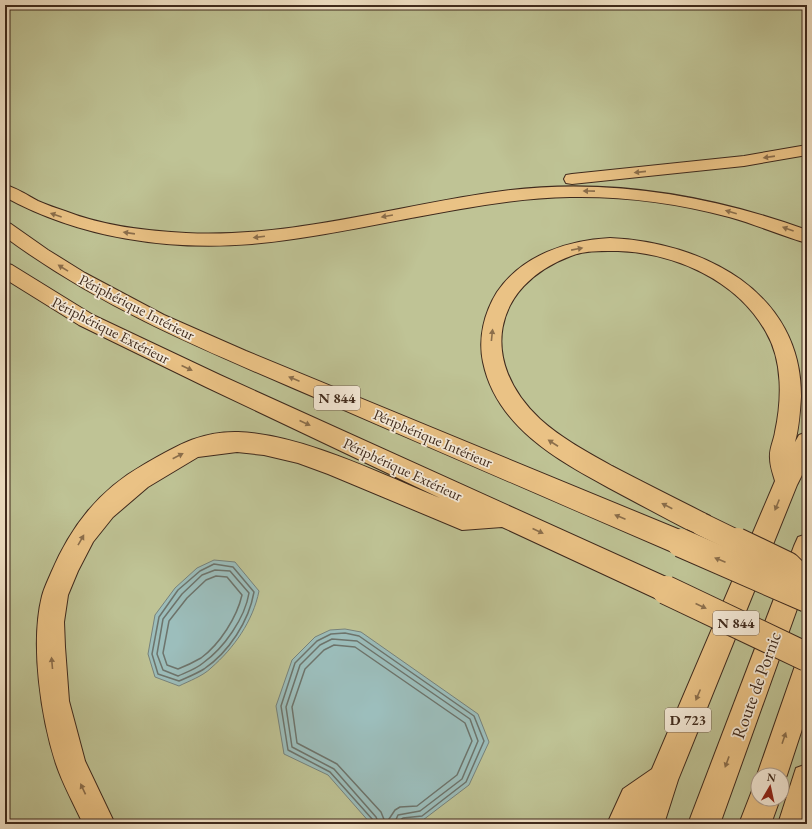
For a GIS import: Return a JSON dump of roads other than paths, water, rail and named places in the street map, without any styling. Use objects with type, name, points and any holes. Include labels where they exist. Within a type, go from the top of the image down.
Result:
[{"type":"highway","points":[[426,209],[431,200],[482,190],[744,161],[807,150]]},
{"type":"highway","points":[[5,190],[29,204],[55,215],[112,230],[162,237],[203,239],[250,238],[299,232],[516,194],[556,191],[610,191],[663,197],[707,206],[768,223],[807,237]]},
{"type":"highway","name":"Périphérique Intérieur","points":[[5,228],[41,254],[77,277],[166,324],[807,598]]},
{"type":"highway","points":[[787,481],[781,457],[787,432],[791,390],[786,356],[773,326],[753,301],[722,276],[684,256],[651,248],[617,244],[568,250],[534,266],[518,279],[506,292],[493,326],[491,340],[492,358],[497,377],[509,398],[524,418],[549,440],[626,486],[787,566],[807,586]]},
{"type":"highway","name":"Périphérique Extérieur","points":[[5,270],[86,320],[807,656]]},
{"type":"highway","points":[[99,824],[71,764],[55,701],[51,646],[51,622],[55,595],[68,563],[84,534],[104,509],[140,479],[194,448],[237,442],[264,445],[298,453],[333,465],[462,518],[502,515]]},
{"type":"highway","name":"D 723","points":[[648,824],[663,780],[787,481],[807,442]]},
{"type":"highway","name":"Route de Pornic","points":[[704,824],[807,546]]},
{"type":"highway","points":[[775,767],[807,670]]},
{"type":"highway","points":[[794,824],[807,779]]},
{"type":"highway","points":[[623,824],[634,800],[663,780]]},
{"type":"highway","points":[[756,824],[761,807]]},
{"type":"water","points":[[214,560],[235,562],[259,591],[247,623],[235,643],[208,671],[200,676],[179,686],[155,677],[148,654],[155,615],[175,588],[197,568]]},
{"type":"water","points":[[345,629],[361,632],[478,714],[489,742],[469,785],[423,820],[371,824],[328,775],[284,754],[276,706],[292,660],[315,637],[330,630]]}]
